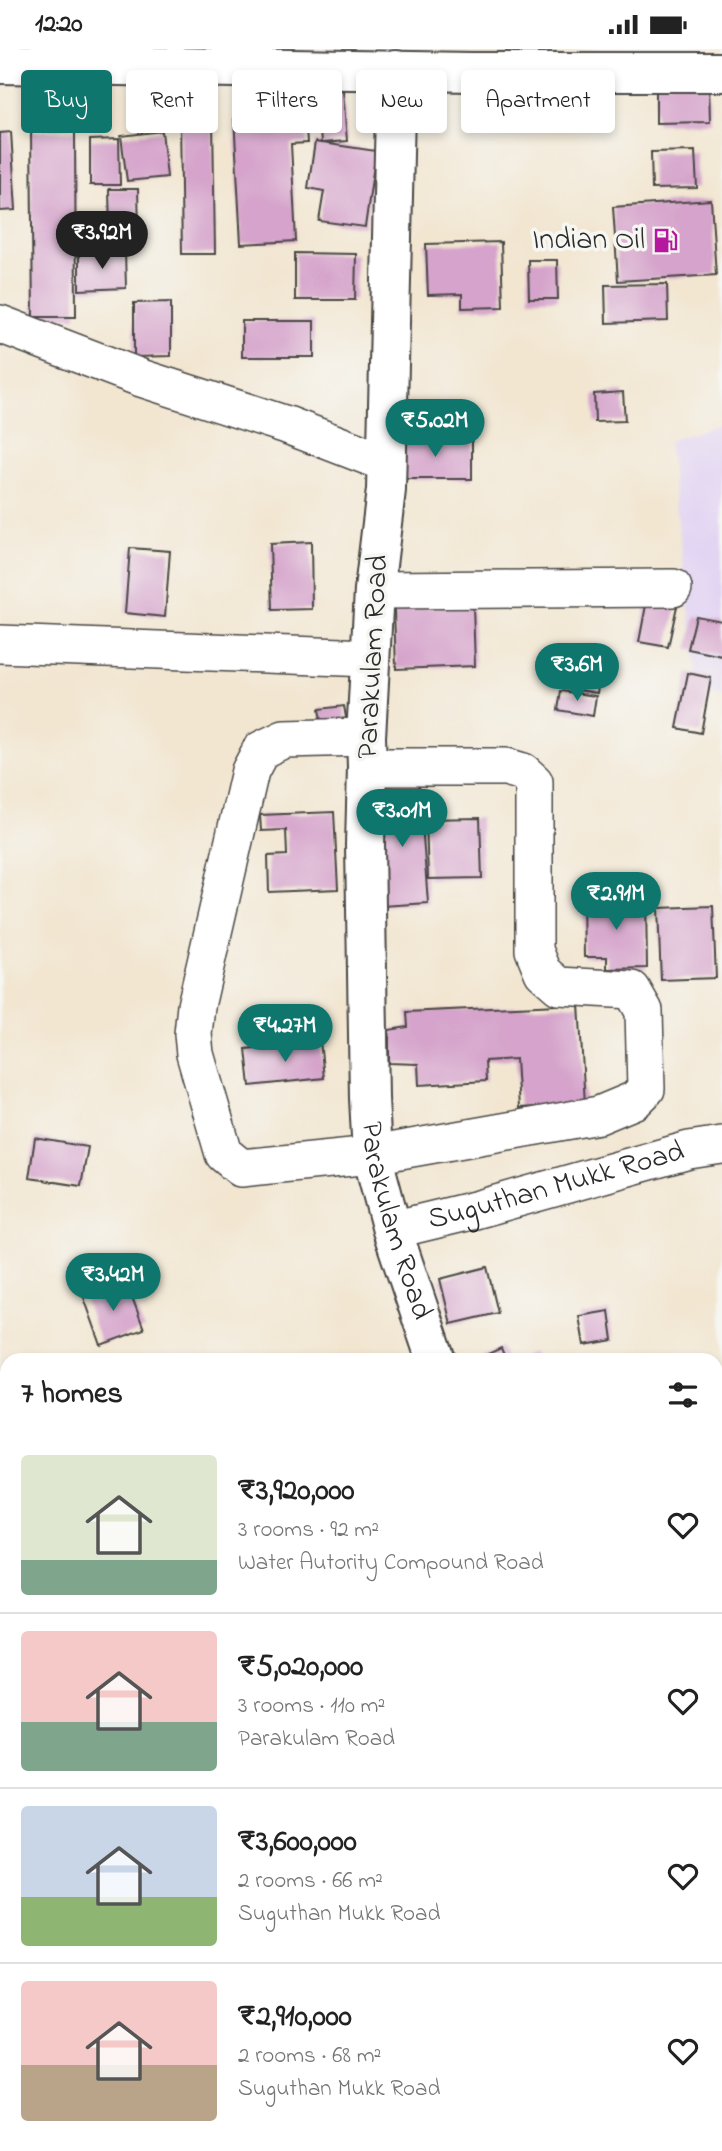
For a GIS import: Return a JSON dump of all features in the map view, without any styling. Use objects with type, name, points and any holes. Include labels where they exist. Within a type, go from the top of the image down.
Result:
[{"type":"main road","points":[[319,49],[722,50]]},
{"type":"main road","points":[[0,64],[396,70]]},
{"type":"main road","points":[[447,70],[722,72]]},
{"type":"main road","name":"Parakulam Road","points":[[394,133],[386,490],[374,590],[366,752],[365,845],[372,1155],[391,1230],[434,1353]]},
{"type":"street","points":[[0,324],[141,378],[287,425],[386,463]]},
{"type":"street","points":[[374,590],[673,588]]},
{"type":"street","points":[[0,644],[369,659]]},
{"type":"street","points":[[284,739],[366,752],[506,767],[523,772],[534,782],[534,950],[543,972],[559,986],[632,990],[644,1011],[647,1064],[646,1089],[635,1100],[599,1115],[372,1155],[241,1168],[224,1154],[195,1054],[193,1034],[196,1006],[250,771],[261,750],[284,739]]},
{"type":"street","name":"Suguthan Mukk Road","points":[[391,1230],[475,1210],[689,1150],[722,1145]]},
{"type":"shaded area","points":[[722,423],[722,698],[699,690],[668,441]]},
{"type":"building","points":[[709,82],[710,122],[656,123],[656,83]]},
{"type":"building","points":[[342,90],[347,141],[322,143],[376,151],[365,227],[319,221],[324,191],[308,188],[315,142],[321,143],[320,133],[342,133]]},
{"type":"building","points":[[11,132],[16,210],[0,211],[0,133]]},
{"type":"building","points":[[31,133],[75,133],[76,317],[33,317]]},
{"type":"building","points":[[162,133],[167,177],[127,181],[121,136]]},
{"type":"building","points":[[180,133],[213,133],[215,254],[182,254]]},
{"type":"building","points":[[235,133],[306,133],[307,143],[291,144],[296,241],[241,244]]},
{"type":"building","points":[[119,139],[120,185],[90,185],[90,140]]},
{"type":"building","points":[[695,151],[697,188],[652,189],[651,152]]},
{"type":"building","points":[[109,189],[138,189],[139,232],[110,232]]},
{"type":"building","name":"Indian Oil","points":[[711,200],[716,275],[618,281],[613,207]]},
{"type":"building","points":[[501,242],[503,307],[462,308],[462,294],[428,295],[426,244]]},
{"type":"building","points":[[125,252],[126,288],[79,290],[79,254]]},
{"type":"building","points":[[295,253],[356,254],[355,300],[295,300]]},
{"type":"building","points":[[528,260],[557,260],[558,299],[529,299]]},
{"type":"building","points":[[667,284],[668,321],[606,323],[605,285]]},
{"type":"building","points":[[171,302],[171,356],[134,357],[134,303]]},
{"type":"building","points":[[242,321],[314,321],[314,357],[242,357]]},
{"type":"building","points":[[623,392],[625,421],[595,422],[594,394]]},
{"type":"building","points":[[399,439],[472,440],[472,479],[398,479]]},
{"type":"building","points":[[311,542],[312,609],[272,610],[270,544]]},
{"type":"building","points":[[130,548],[170,551],[165,617],[125,613]]},
{"type":"building","points":[[647,600],[677,606],[668,647],[639,642]]},
{"type":"building","points":[[473,606],[475,666],[396,669],[394,608]]},
{"type":"building","points":[[696,616],[722,621],[722,656],[688,649]]},
{"type":"building","points":[[571,656],[602,661],[597,693],[566,688]]},
{"type":"building","points":[[688,673],[711,678],[701,733],[677,728]]},
{"type":"building","points":[[561,691],[596,696],[593,716],[558,710]]},
{"type":"building","points":[[344,706],[348,729],[323,733],[319,709]]},
{"type":"building","points":[[419,784],[428,903],[382,906],[375,822],[388,821],[385,787]]},
{"type":"building","points":[[334,812],[338,889],[269,892],[268,856],[287,855],[286,830],[261,831],[260,815]]},
{"type":"building","points":[[480,818],[482,878],[428,879],[426,819]]},
{"type":"building","points":[[646,898],[647,968],[607,969],[607,957],[584,957],[583,899]]},
{"type":"building","points":[[713,906],[716,978],[661,980],[658,908]]},
{"type":"building","points":[[579,1004],[585,1104],[519,1108],[516,1059],[485,1061],[486,1081],[419,1085],[418,1064],[389,1063],[389,1030],[408,1027],[407,1012]]},
{"type":"building","points":[[320,1041],[324,1078],[250,1086],[246,1049]]},
{"type":"building","points":[[35,1138],[88,1147],[81,1186],[29,1178]]},
{"type":"building","points":[[487,1267],[498,1313],[451,1324],[440,1279]]},
{"type":"building","points":[[126,1281],[144,1329],[101,1345],[83,1295]]},
{"type":"building","points":[[609,1311],[613,1340],[584,1345],[579,1316]]},
{"type":"building","points":[[501,1348],[503,1353],[490,1353]]},
{"type":"place","name":"Indian Oil","points":[[665,241]]}]
